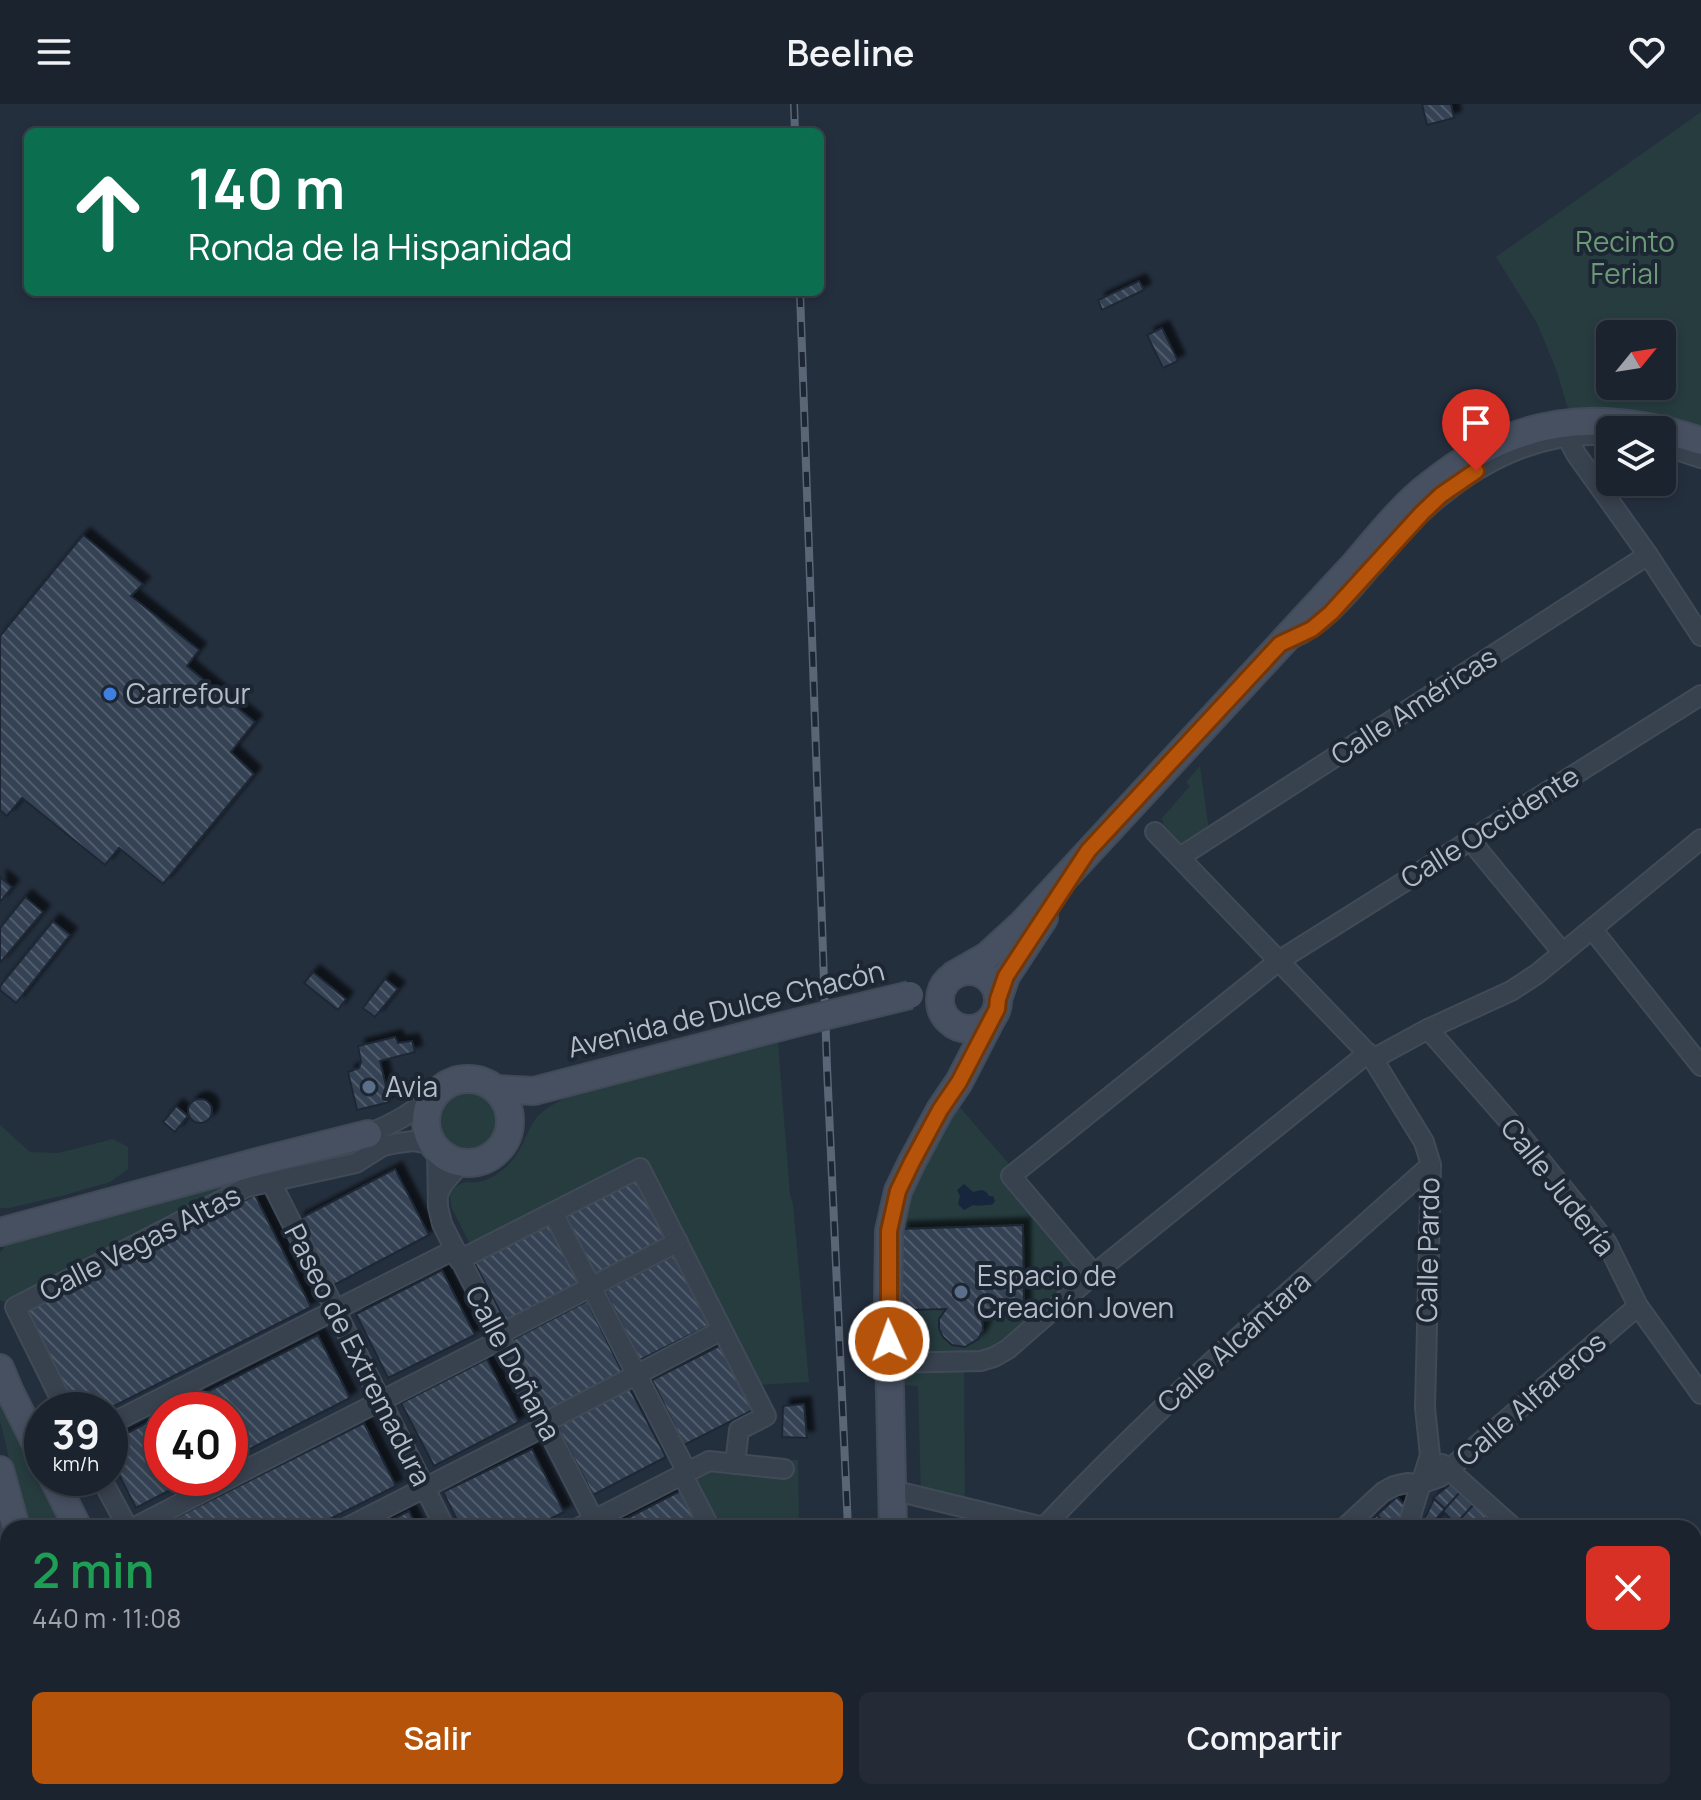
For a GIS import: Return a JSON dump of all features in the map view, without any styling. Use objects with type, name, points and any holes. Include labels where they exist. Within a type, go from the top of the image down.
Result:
[{"type":"street","points":[[893,1520],[889,1231],[898,1191],[940,1110],[959,1082],[995,1009],[1006,976],[1088,851],[1390,523],[1429,485],[1463,461],[1491,445],[1559,423],[1632,423],[1701,441]]},
{"type":"street","points":[[1280,644],[1312,629],[1331,613],[1404,531],[1441,495],[1476,471],[1508,454],[1552,438],[1596,434]]},
{"type":"street","points":[[1567,437],[1701,636]]},
{"type":"street","points":[[1676,450],[1701,458]]},
{"type":"street","name":"Calle Américas","points":[[1180,857],[1648,555]]},
{"type":"street","name":"Calle Occidente","points":[[1094,1274],[1011,1176],[1280,960],[1701,695]]},
{"type":"street","name":"Calle Pardo","points":[[1155,832],[1371,1056],[1429,1153],[1425,1408],[1430,1455],[1409,1520]]},
{"type":"street","points":[[889,1363],[981,1361],[1008,1349],[1094,1274],[1371,1056],[1511,991],[1537,974],[1701,839]]},
{"type":"street","points":[[1470,840],[1563,953]]},
{"type":"street","name":"Avenida de Dulce Chacón","points":[[495,1089],[534,1091],[910,995],[950,978],[987,956],[1022,924],[1088,851]]},
{"type":"street","points":[[1592,929],[1701,1066]]},
{"type":"street","points":[[940,1110],[954,1073],[956,1050],[954,1035],[946,1017],[940,996],[950,978],[963,972],[973,971],[991,981],[996,989],[995,1009],[985,1025],[966,1029],[957,1027],[946,1017]]},
{"type":"street","name":"Avenida de Dulce Chacón","points":[[910,995],[946,1017]]},
{"type":"street","name":"Calle Judería","points":[[1428,1029],[1513,1126],[1607,1243],[1638,1306],[1699,1388]]},
{"type":"street","points":[[0,1232],[266,1175],[368,1134],[393,1125],[446,1085],[458,1080],[484,1082],[504,1098],[509,1111],[510,1124],[501,1148],[479,1162],[453,1160],[417,1133],[393,1131],[368,1134]]},
{"type":"street","name":"Avenida de Dulce Chacón","points":[[510,1124],[538,1097],[558,1085]]},
{"type":"street","points":[[434,1143],[427,1131],[426,1118],[436,1094]]},
{"type":"street","name":"Calle Vegas Altas","points":[[57,1392],[15,1307],[266,1175],[356,1163],[383,1146],[398,1143],[434,1143]]},
{"type":"street","name":"Calle Doñana","points":[[434,1143],[442,1224],[545,1424],[588,1520]]},
{"type":"street","points":[[438,1194],[462,1162]]},
{"type":"street","name":"Calle Alcántara","points":[[1054,1520],[1133,1436],[1431,1165]]},
{"type":"street","points":[[128,1415],[335,1310],[553,1213],[640,1168],[766,1416],[739,1430],[735,1464]]},
{"type":"street","name":"Paseo de Extremadura","points":[[266,1175],[441,1520]]},
{"type":"street","points":[[553,1213],[637,1375],[706,1520]]},
{"type":"street","points":[[0,1253],[13,1235],[27,1225]]},
{"type":"street","points":[[248,1469],[678,1242]]},
{"type":"street","name":"Calle Alfareros","points":[[1353,1520],[1394,1486],[1420,1484],[1450,1470],[1638,1306]]},
{"type":"street","points":[[362,1520],[722,1330]]},
{"type":"street","points":[[0,1368],[24,1420]]},
{"type":"street","points":[[1430,1455],[1505,1520]]},
{"type":"street","points":[[599,1520],[709,1461],[784,1469]]},
{"type":"street","points":[[0,1470],[14,1520]]},
{"type":"street","points":[[892,1490],[1014,1520]]},
{"type":"street","points":[[62,1496],[74,1520]]},
{"type":"street","points":[[111,1496],[125,1520]]},
{"type":"street","points":[[146,1520],[194,1496]]},
{"type":"green space","name":"Recinto Ferial","points":[[1701,112],[1701,432],[1676,428],[1676,416],[1596,416],[1569,412],[1537,323],[1496,257]]},
{"type":"green space","points":[[1200,766],[1210,838],[1180,857],[1155,832],[1164,822],[1161,819],[1190,786],[1186,782]]},
{"type":"green space","points":[[778,1043],[809,1382],[759,1385],[640,1168],[473,1250],[452,1209],[449,1193],[462,1183],[486,1180],[505,1168],[545,1109],[570,1096]]},
{"type":"green space","points":[[468,1084],[489,1090],[499,1100],[505,1121],[499,1142],[489,1152],[468,1158],[447,1152],[437,1142],[431,1121],[437,1100],[447,1090]]},
{"type":"green space","points":[[950,1096],[1016,1172],[1094,1274],[1008,1349],[964,1362],[965,1507],[921,1497],[918,1386],[889,1384],[889,1311],[946,1309],[940,1323],[942,1334],[950,1342],[965,1347],[982,1332],[982,1322],[976,1310],[1024,1308],[1023,1225],[901,1229],[898,1191]]},
{"type":"green space","points":[[0,1125],[30,1152],[58,1153],[113,1139],[128,1147],[128,1169],[110,1182],[0,1208]]},
{"type":"green space","points":[[261,1161],[265,1183],[15,1307],[0,1300],[0,1253],[13,1235]]},
{"type":"green space","points":[[0,1396],[24,1443],[24,1496],[52,1496],[64,1520],[24,1520],[0,1421]]},
{"type":"green space","points":[[785,1460],[798,1460],[799,1520],[706,1520],[682,1474],[709,1461],[784,1469]]},
{"type":"water","points":[[964,1184],[973,1192],[986,1192],[995,1201],[992,1205],[973,1205],[964,1210],[958,1204],[960,1196],[957,1190]]},
{"type":"building","points":[[1422,104],[1451,104],[1454,118],[1427,125]]},
{"type":"building","points":[[1139,281],[1144,290],[1102,310],[1098,300]]},
{"type":"building","points":[[1162,328],[1178,361],[1163,368],[1147,335]]},
{"type":"building","name":"Carrefour","points":[[83,535],[143,584],[131,596],[199,650],[187,666],[255,722],[231,752],[254,774],[163,884],[119,848],[105,865],[22,798],[7,816],[0,810],[0,636]]},
{"type":"building","points":[[0,877],[12,887],[0,902]]},
{"type":"building","points":[[25,897],[43,912],[0,963],[0,928]]},
{"type":"building","points":[[53,921],[70,935],[16,1003],[0,990],[0,986]]},
{"type":"building","points":[[313,972],[346,999],[338,1010],[304,983]]},
{"type":"building","points":[[385,979],[398,989],[375,1017],[363,1008]]},
{"type":"building","name":"Avia","points":[[395,1037],[398,1043],[412,1041],[415,1052],[380,1061],[390,1102],[357,1110],[348,1072],[359,1068],[358,1046]]},
{"type":"building","points":[[200,1099],[211,1106],[212,1111],[205,1122],[200,1123],[189,1116],[188,1111],[195,1100]]},
{"type":"building","points":[[176,1106],[188,1116],[175,1132],[163,1122]]},
{"type":"building","points":[[395,1169],[429,1235],[332,1286],[297,1220]]},
{"type":"building","points":[[636,1178],[668,1238],[596,1276],[565,1215]]},
{"type":"building","points":[[255,1195],[311,1307],[128,1399],[128,1392],[68,1392],[26,1310]]},
{"type":"building","points":[[548,1221],[581,1283],[506,1323],[473,1260]]},
{"type":"building","name":"Espacio de Creación Joven","points":[[1023,1225],[1024,1309],[976,1310],[982,1318],[983,1330],[978,1339],[965,1347],[952,1345],[939,1329],[939,1319],[946,1309],[897,1313],[901,1229]]},
{"type":"building","points":[[676,1254],[712,1324],[640,1360],[605,1291]]},
{"type":"building","points":[[442,1270],[475,1335],[388,1378],[356,1314]]},
{"type":"building","points":[[587,1301],[623,1373],[549,1411],[512,1340]]},
{"type":"building","points":[[318,1335],[350,1398],[248,1450],[248,1392],[207,1392]]},
{"type":"building","points":[[723,1344],[755,1409],[684,1445],[652,1380]]},
{"type":"building","points":[[487,1359],[519,1422],[434,1466],[401,1403]]},
{"type":"building","points":[[629,1387],[666,1457],[593,1495],[557,1426]]},
{"type":"building","points":[[804,1404],[807,1438],[782,1437],[783,1406]]},
{"type":"building","points":[[364,1423],[396,1486],[328,1520],[171,1520],[219,1496],[248,1496],[248,1481]]},
{"type":"building","points":[[144,1424],[144,1496],[159,1496],[136,1508],[128,1492],[128,1433]]},
{"type":"building","points":[[532,1449],[564,1512],[548,1520],[457,1520],[443,1492]]},
{"type":"building","points":[[1453,1482],[1462,1490],[1445,1509],[1433,1498]]},
{"type":"building","points":[[1462,1490],[1476,1502],[1459,1520],[1448,1520],[1450,1518],[1443,1511]]},
{"type":"building","points":[[680,1491],[695,1520],[624,1520]]},
{"type":"building","points":[[1397,1497],[1410,1510],[1405,1520],[1381,1520],[1377,1515]]},
{"type":"building","points":[[1434,1499],[1445,1509],[1435,1520],[1424,1520]]},
{"type":"building","points":[[1476,1502],[1490,1514],[1484,1520],[1459,1520]]},
{"type":"building","points":[[409,1511],[413,1520],[391,1520]]},
{"type":"railway","points":[[794,104],[795,128]]},
{"type":"railway","points":[[800,296],[827,1067],[848,1520]]},
{"type":"place","name":"Carrefour","points":[[110,694]]},
{"type":"place","name":"Avia","points":[[369,1087]]},
{"type":"place","name":"Espacio de Creación Joven","points":[[961,1292]]},
{"type":"route","points":[[889,1341],[889,1231],[898,1191],[997,1009],[1006,976],[1088,851],[1280,644],[1312,629],[1331,613],[1422,513],[1441,495],[1476,471]]}]
